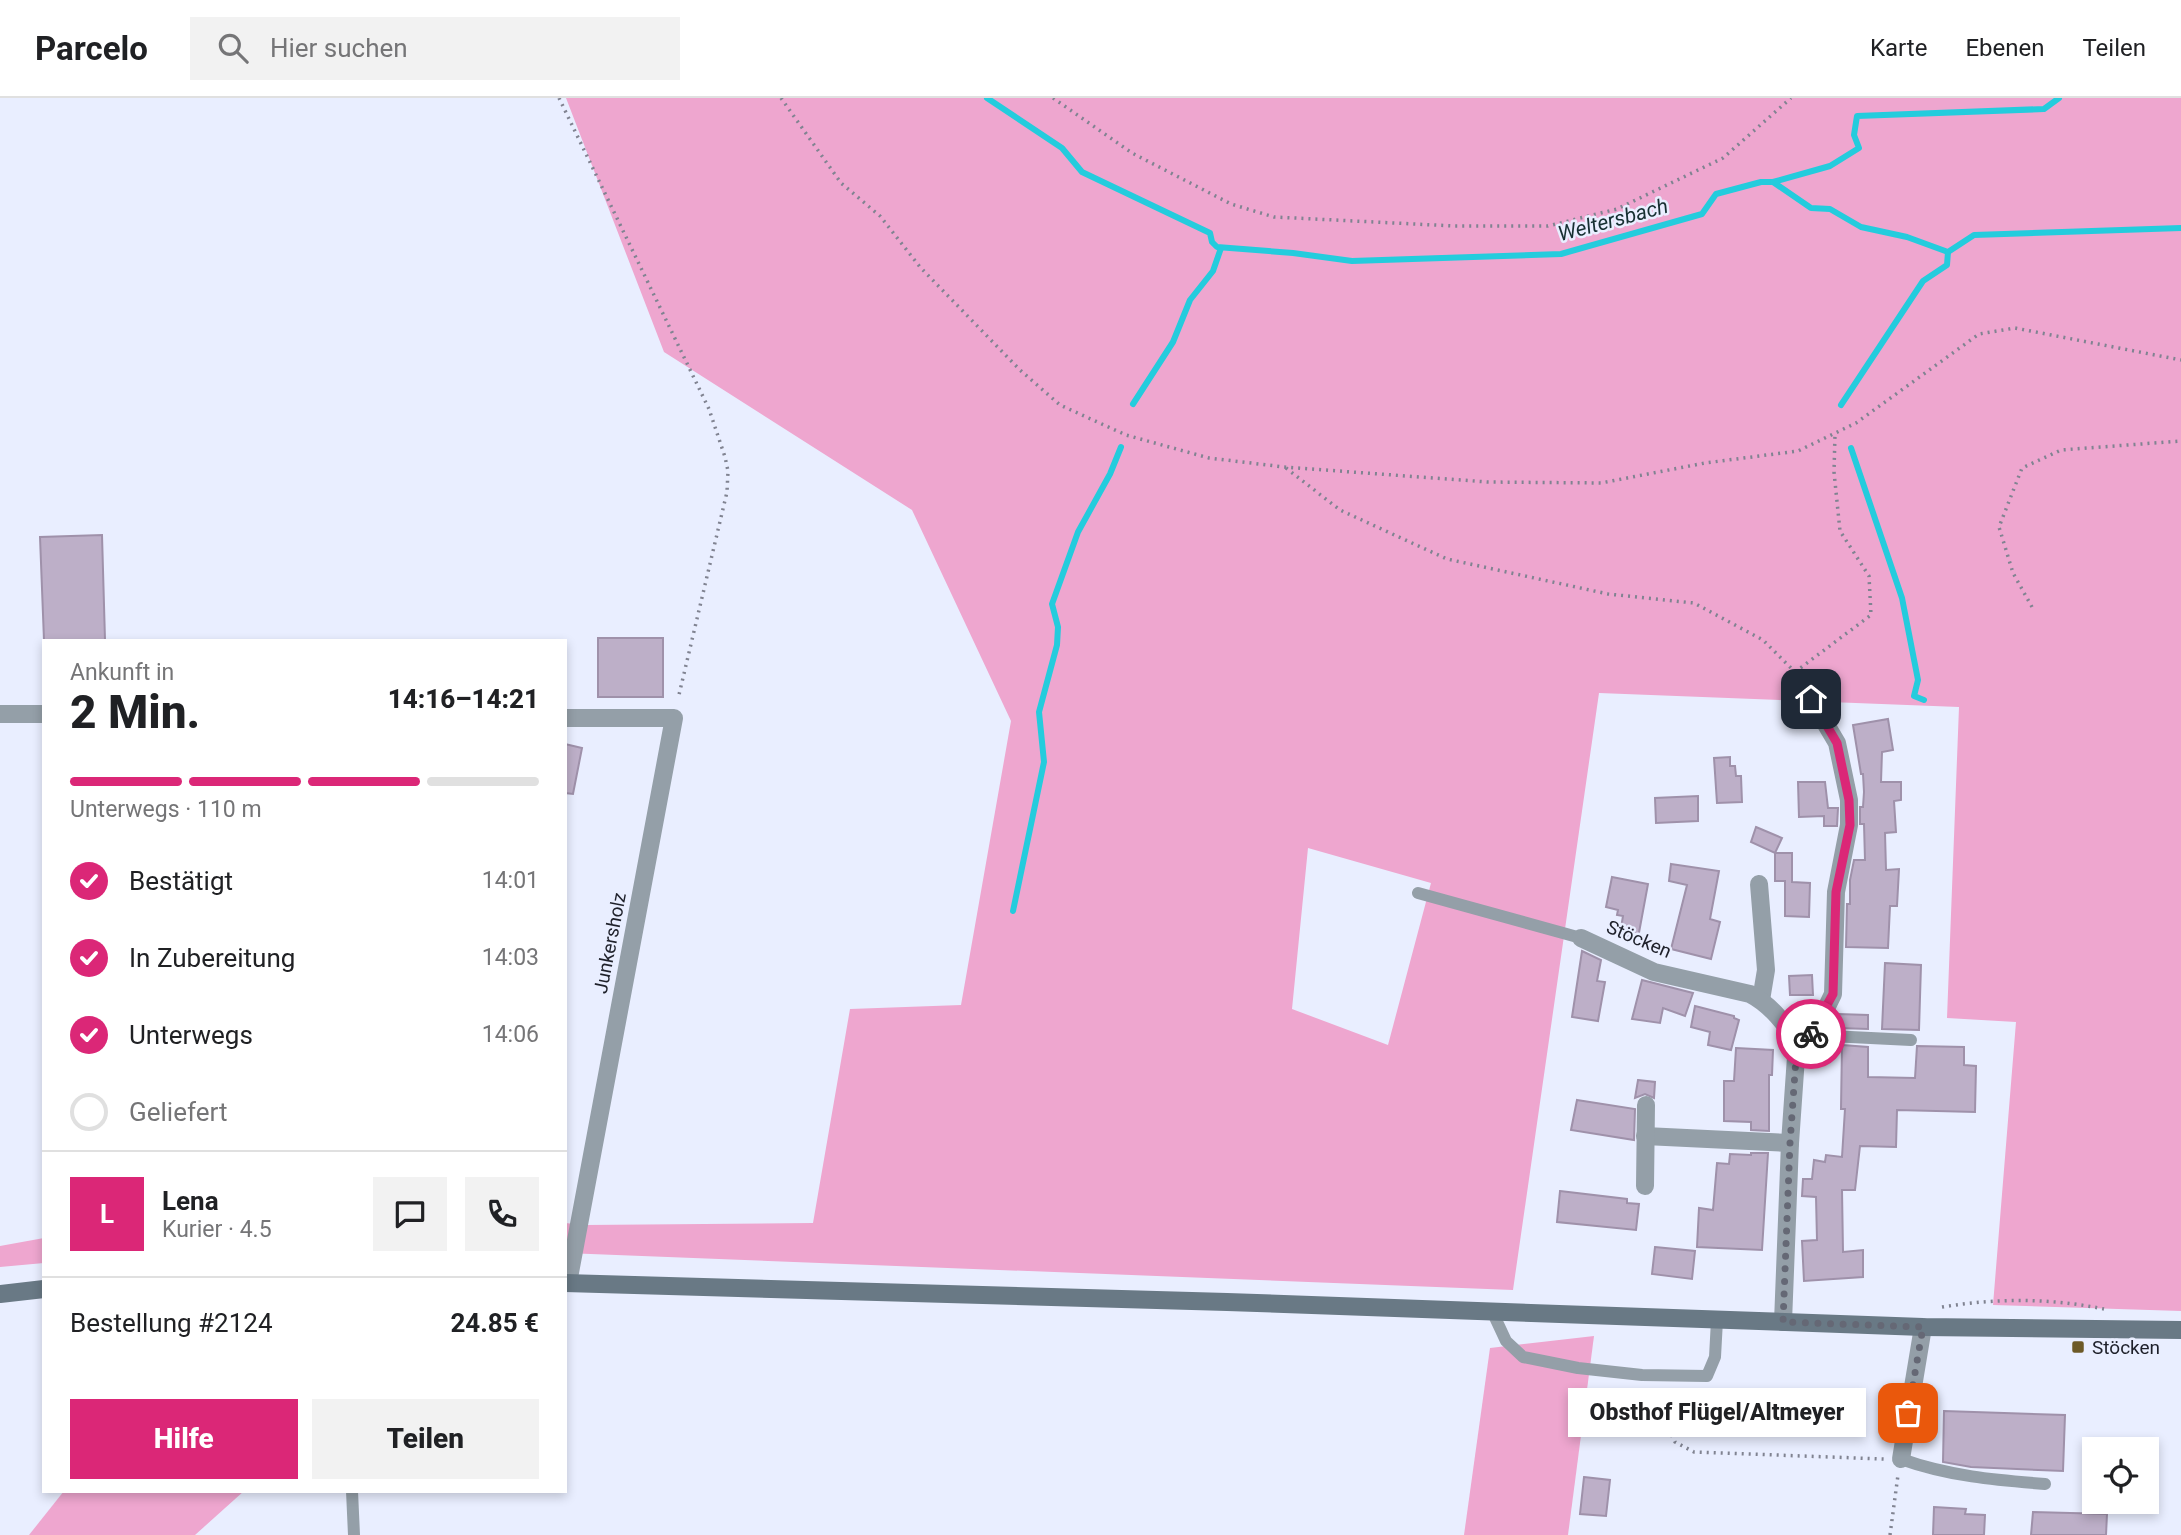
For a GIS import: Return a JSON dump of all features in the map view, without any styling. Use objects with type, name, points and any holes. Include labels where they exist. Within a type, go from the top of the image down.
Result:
[{"type":"main road","points":[[567,1283],[1923,1327],[2181,1330]]},
{"type":"main road","points":[[0,1294],[42,1289]]},
{"type":"street","points":[[1783,1322],[1796,1058],[1833,994],[1836,892],[1850,825],[1849,800],[1837,743],[1811,699]]},
{"type":"street","points":[[0,714],[42,714]]},
{"type":"street","points":[[567,718],[674,718]]},
{"type":"street","name":"Junkersholz","points":[[567,1283],[674,718]]},
{"type":"street","points":[[1759,884],[1766,970],[1761,1000]]},
{"type":"street","name":"Stöcken","points":[[1581,938],[1654,972],[1750,993],[1806,1042]]},
{"type":"street","points":[[1645,1186],[1646,1105]]},
{"type":"street","points":[[1645,1136],[1790,1143]]},
{"type":"street","points":[[1901,1460],[1923,1327]]},
{"type":"lane","points":[[1418,893],[1581,938]]},
{"type":"lane","points":[[1806,1042],[1911,1040]]},
{"type":"lane","points":[[1492,1311],[1506,1341],[1523,1357],[1578,1368],[1642,1374],[1707,1376],[1715,1357],[1717,1320]]},
{"type":"lane","points":[[1901,1460],[1930,1470],[1966,1477],[2045,1485]]},
{"type":"lane","points":[[352,1493],[354,1535]]},
{"type":"path","points":[[559,98],[709,409],[728,471],[727,492],[674,718]]},
{"type":"path","points":[[781,98],[841,183],[880,216],[920,267],[1020,370],[1060,405],[1126,435],[1209,458],[1284,467],[1488,482],[1601,483],[1705,463],[1798,451],[1856,423],[1979,334],[2015,328],[2181,360]]},
{"type":"path","points":[[1053,98],[1132,153],[1231,204],[1274,217],[1454,226],[1548,226],[1617,209],[1723,158],[1791,98]]},
{"type":"path","points":[[1795,672],[1871,615],[1869,576],[1840,531],[1834,472],[1835,433]]},
{"type":"path","points":[[2032,607],[2013,573],[2000,527],[2022,468],[2062,450],[2181,441]]},
{"type":"path","points":[[1284,467],[1340,510],[1447,559],[1608,594],[1693,603],[1763,640],[1795,672],[1811,699]]},
{"type":"path","points":[[1937,1307],[1987,1299],[2066,1301],[2115,1311]]},
{"type":"path","points":[[1642,1374],[1675,1441],[1694,1452],[1901,1460],[1890,1535]]},
{"type":"shaded area","points":[[566,98],[2181,98],[2181,1311],[1993,1305],[2016,1022],[1947,1018],[1959,707],[1599,693],[1513,1290],[567,1253],[567,1223],[813,1223],[850,1009],[961,1005],[1011,721],[912,510],[664,352]],"holes":[[[1308,848],[1431,883],[1388,1045],[1292,1009]]]},
{"type":"shaded area","points":[[42,1238],[42,1263],[0,1267],[0,1246]]},
{"type":"shaded area","points":[[1594,1336],[1568,1535],[1464,1535],[1490,1348]]},
{"type":"shaded area","points":[[62,1493],[242,1493],[195,1535],[29,1535]]},
{"type":"building","points":[[102,535],[105,639],[44,639],[40,537]]},
{"type":"building","points":[[598,638],[663,638],[663,697],[598,697]]},
{"type":"building","points":[[1888,719],[1893,750],[1882,752],[1881,782],[1901,782],[1901,800],[1894,801],[1896,832],[1885,833],[1886,870],[1899,869],[1897,906],[1890,906],[1888,948],[1846,947],[1847,904],[1850,904],[1850,880],[1854,860],[1865,860],[1864,824],[1860,824],[1863,774],[1853,725]]},
{"type":"building","points":[[567,744],[582,748],[573,794],[567,793]]},
{"type":"building","points":[[1730,757],[1730,766],[1735,766],[1736,776],[1741,776],[1742,802],[1717,803],[1714,758]]},
{"type":"building","points":[[1798,782],[1825,782],[1828,808],[1838,808],[1837,826],[1824,826],[1824,816],[1799,817]]},
{"type":"building","points":[[1698,796],[1698,821],[1656,823],[1655,798]]},
{"type":"building","points":[[1756,827],[1782,838],[1775,853],[1751,842]]},
{"type":"building","points":[[1775,853],[1792,853],[1792,882],[1810,883],[1809,917],[1785,916],[1785,881],[1775,881]]},
{"type":"building","points":[[1671,864],[1719,871],[1710,919],[1720,922],[1711,959],[1671,949],[1687,885],[1669,881]]},
{"type":"building","points":[[1612,877],[1648,884],[1638,938],[1620,934],[1623,916],[1617,915],[1618,910],[1606,907]]},
{"type":"building","points":[[1582,951],[1601,960],[1597,981],[1605,982],[1598,1021],[1572,1017]]},
{"type":"building","points":[[1885,963],[1921,965],[1919,1030],[1882,1029]]},
{"type":"building","points":[[1812,975],[1813,995],[1790,995],[1789,976]]},
{"type":"building","points":[[1642,980],[1693,993],[1685,1016],[1663,1008],[1660,1023],[1632,1019]]},
{"type":"building","points":[[1695,1006],[1734,1016],[1739,1020],[1731,1050],[1708,1045],[1710,1032],[1691,1027]]},
{"type":"building","points":[[1838,1014],[1868,1015],[1868,1029],[1838,1028]]},
{"type":"building","points":[[1842,1045],[1868,1047],[1868,1077],[1915,1078],[1917,1046],[1964,1047],[1964,1065],[1976,1066],[1975,1112],[1897,1110],[1896,1147],[1860,1146],[1855,1190],[1842,1190],[1843,1252],[1863,1250],[1863,1277],[1804,1281],[1802,1241],[1817,1240],[1816,1197],[1802,1196],[1803,1179],[1812,1179],[1814,1160],[1825,1162],[1826,1155],[1842,1157],[1845,1109],[1841,1109]]},
{"type":"building","points":[[1736,1048],[1773,1050],[1772,1075],[1769,1075],[1769,1131],[1751,1130],[1751,1122],[1724,1121],[1724,1081],[1734,1081]]},
{"type":"building","points":[[1638,1080],[1655,1082],[1654,1098],[1645,1094],[1635,1098]]},
{"type":"building","points":[[1577,1100],[1635,1109],[1634,1140],[1571,1130]]},
{"type":"building","points":[[1768,1153],[1762,1250],[1697,1247],[1699,1208],[1713,1210],[1717,1163],[1729,1164],[1730,1154]]},
{"type":"building","points":[[1560,1191],[1627,1199],[1627,1203],[1639,1204],[1636,1230],[1557,1222]]},
{"type":"building","points":[[1655,1247],[1695,1251],[1692,1279],[1652,1274]]},
{"type":"building","points":[[1944,1411],[2065,1415],[2063,1471],[1971,1467],[1943,1462]]},
{"type":"building","points":[[1584,1477],[1610,1480],[1606,1516],[1580,1514]]},
{"type":"building","points":[[1934,1507],[1966,1509],[1965,1514],[1985,1515],[1984,1535],[1933,1535]]},
{"type":"building","points":[[2033,1512],[2107,1514],[2106,1535],[2031,1535]]},
{"type":"waterway","name":"Weltersbach","points":[[987,98],[1062,148],[1082,172],[1210,233],[1212,242],[1217,247],[1352,261],[1561,254],[1702,214],[1716,194],[1761,182],[1773,182],[1811,208],[1830,209],[1861,227],[1907,237],[1948,252],[1974,235],[2181,228]]},
{"type":"waterway","points":[[1773,182],[1830,166],[1859,148],[1854,135],[1857,116],[2044,109],[2059,98]]},
{"type":"waterway","points":[[1133,404],[1173,342],[1190,300],[1213,271],[1221,248]]},
{"type":"waterway","points":[[1841,405],[1923,281],[1947,265],[1948,252]]},
{"type":"waterway","points":[[1013,911],[1044,762],[1039,712],[1057,645],[1058,627],[1052,604],[1078,532],[1110,474],[1121,447]]},
{"type":"waterway","points":[[1851,448],[1902,598],[1918,680],[1914,696],[1924,700]]},
{"type":"way so far","points":[[1811,1034],[1796,1058],[1783,1322],[1923,1327],[1908,1413]]},
{"type":"place","name":"Stöcken","points":[[2078,1347]]},
{"type":"place","name":"Obsthof Flügel/Altmeyer","points":[[1908,1413]]},
{"type":"route","points":[[1811,699],[1837,743],[1849,800],[1850,825],[1836,892],[1833,994],[1811,1034]]}]
